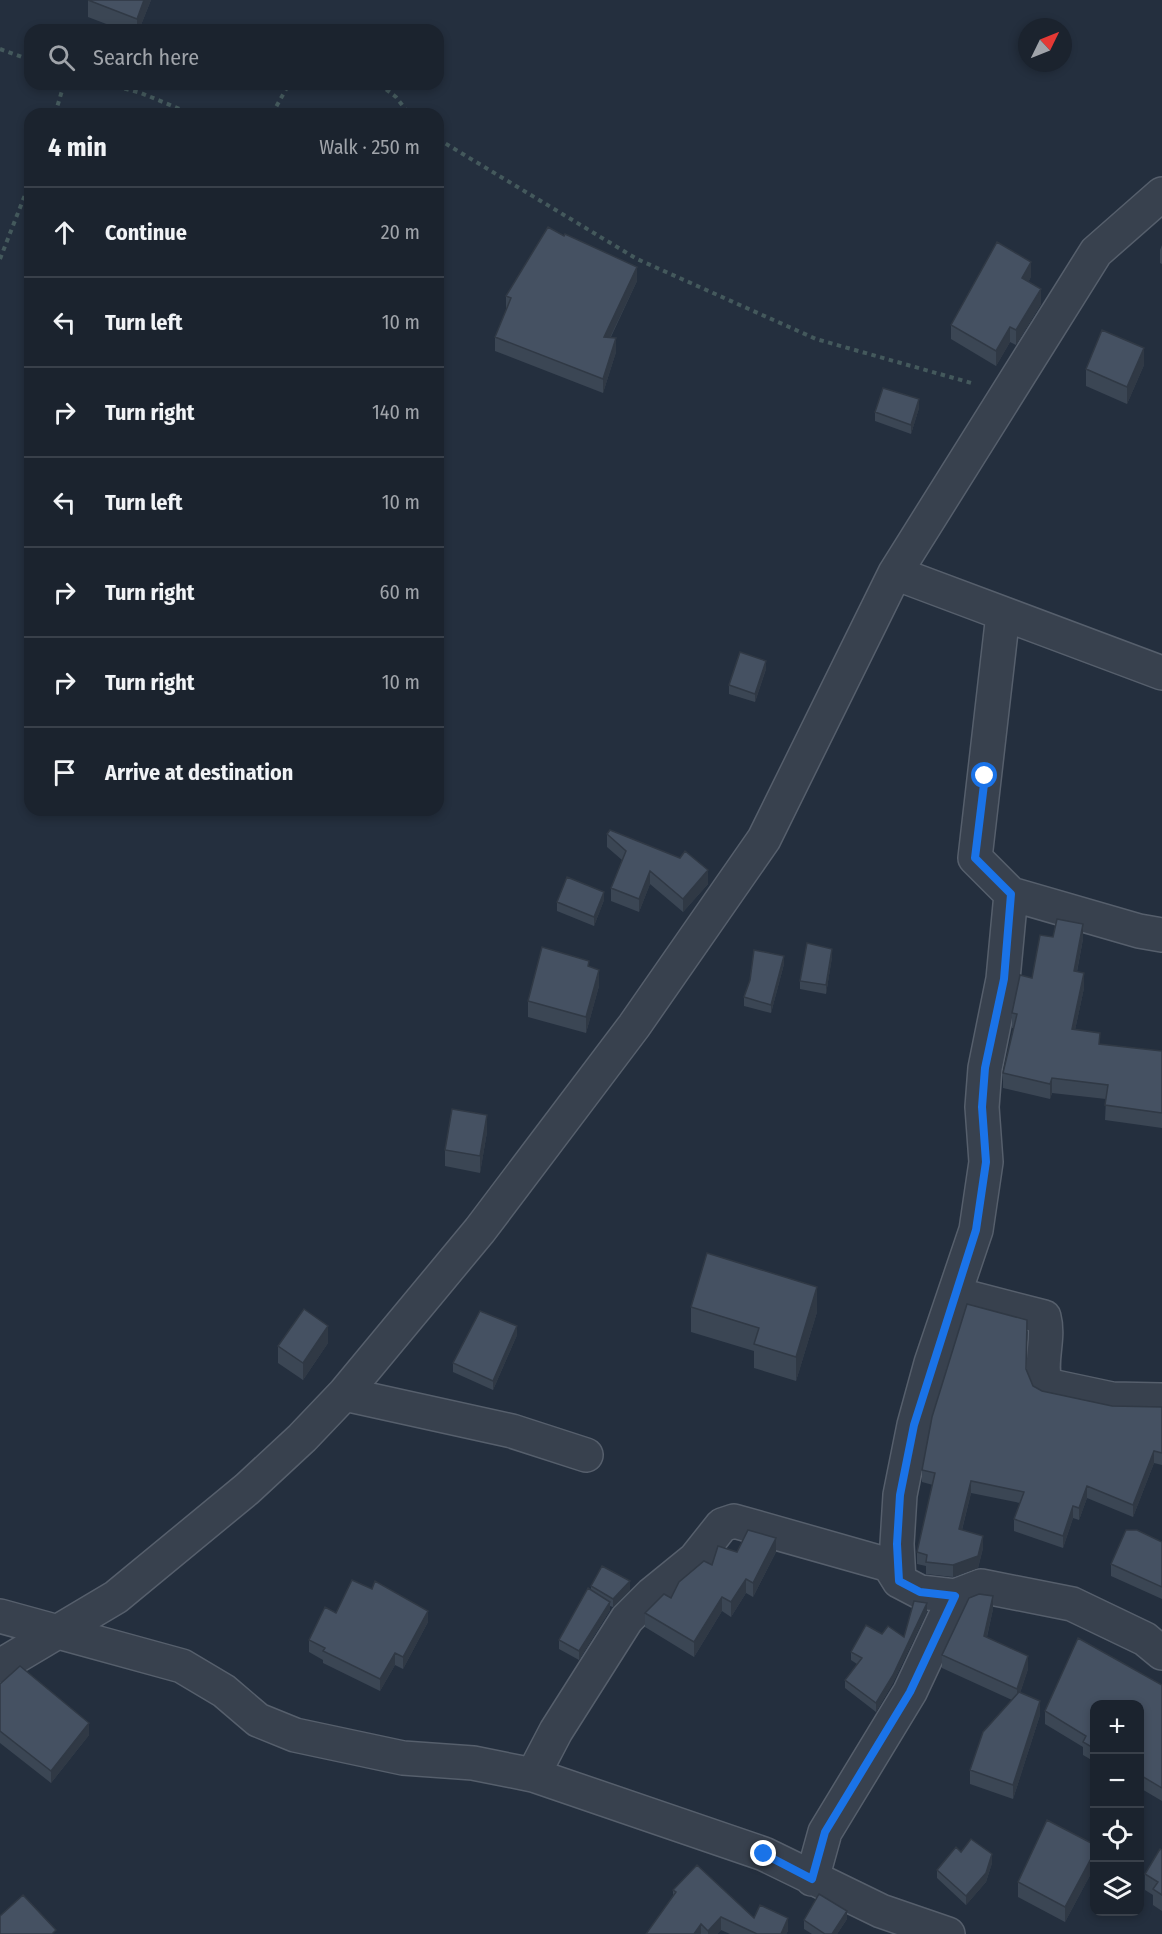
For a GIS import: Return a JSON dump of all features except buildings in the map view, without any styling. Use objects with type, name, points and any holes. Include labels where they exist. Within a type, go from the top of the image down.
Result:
[{"type":"street","points":[[0,1666],[58,1634],[116,1597],[182,1546],[302,1438],[344,1394],[494,1212],[634,1026],[764,839],[895,573],[1096,252],[1162,194]]},
{"type":"street","points":[[895,573],[1162,673]]},
{"type":"street","points":[[1004,614],[975,858],[1011,894],[1139,931],[1162,934]]},
{"type":"street","points":[[899,1581],[897,1544],[902,1484],[914,1425],[976,1230],[986,1162],[982,1107],[985,1068],[1004,979],[1011,894]]},
{"type":"street","points":[[955,1294],[999,1303],[1044,1317],[1047,1328],[1041,1373],[1046,1385],[1112,1399],[1162,1400]]},
{"type":"street","points":[[344,1394],[512,1431],[586,1455]]},
{"type":"street","points":[[533,1775],[556,1731],[627,1619],[652,1594],[695,1559],[722,1526],[734,1521],[848,1551],[889,1565],[899,1581],[920,1592],[955,1596],[981,1586],[1072,1604],[1145,1640],[1162,1653]]},
{"type":"street","points":[[812,1879],[825,1832],[910,1692],[955,1596]]},
{"type":"street","points":[[0,1616],[58,1634],[182,1666],[224,1691],[258,1720],[295,1735],[403,1758],[473,1763],[533,1775],[764,1854],[889,1914],[948,1934]]},
{"type":"path","points":[[0,49],[24,58]]},
{"type":"path","points":[[57,108],[62,90]]},
{"type":"path","points":[[130,90],[177,108]]},
{"type":"path","points":[[275,108],[286,90]]},
{"type":"path","points":[[387,90],[404,108]]},
{"type":"path","points":[[444,143],[637,259],[816,339],[1008,393]]},
{"type":"path","points":[[0,259],[24,197]]},
{"type":"route","points":[[764,1854],[812,1879],[825,1832],[910,1692],[928,1648],[955,1596],[920,1592],[899,1581],[897,1544],[900,1495],[914,1425],[962,1267],[976,1230],[986,1162],[982,1107],[985,1068],[1004,979],[1005,942],[1011,894],[1004,884],[975,858],[985,776]]}]
